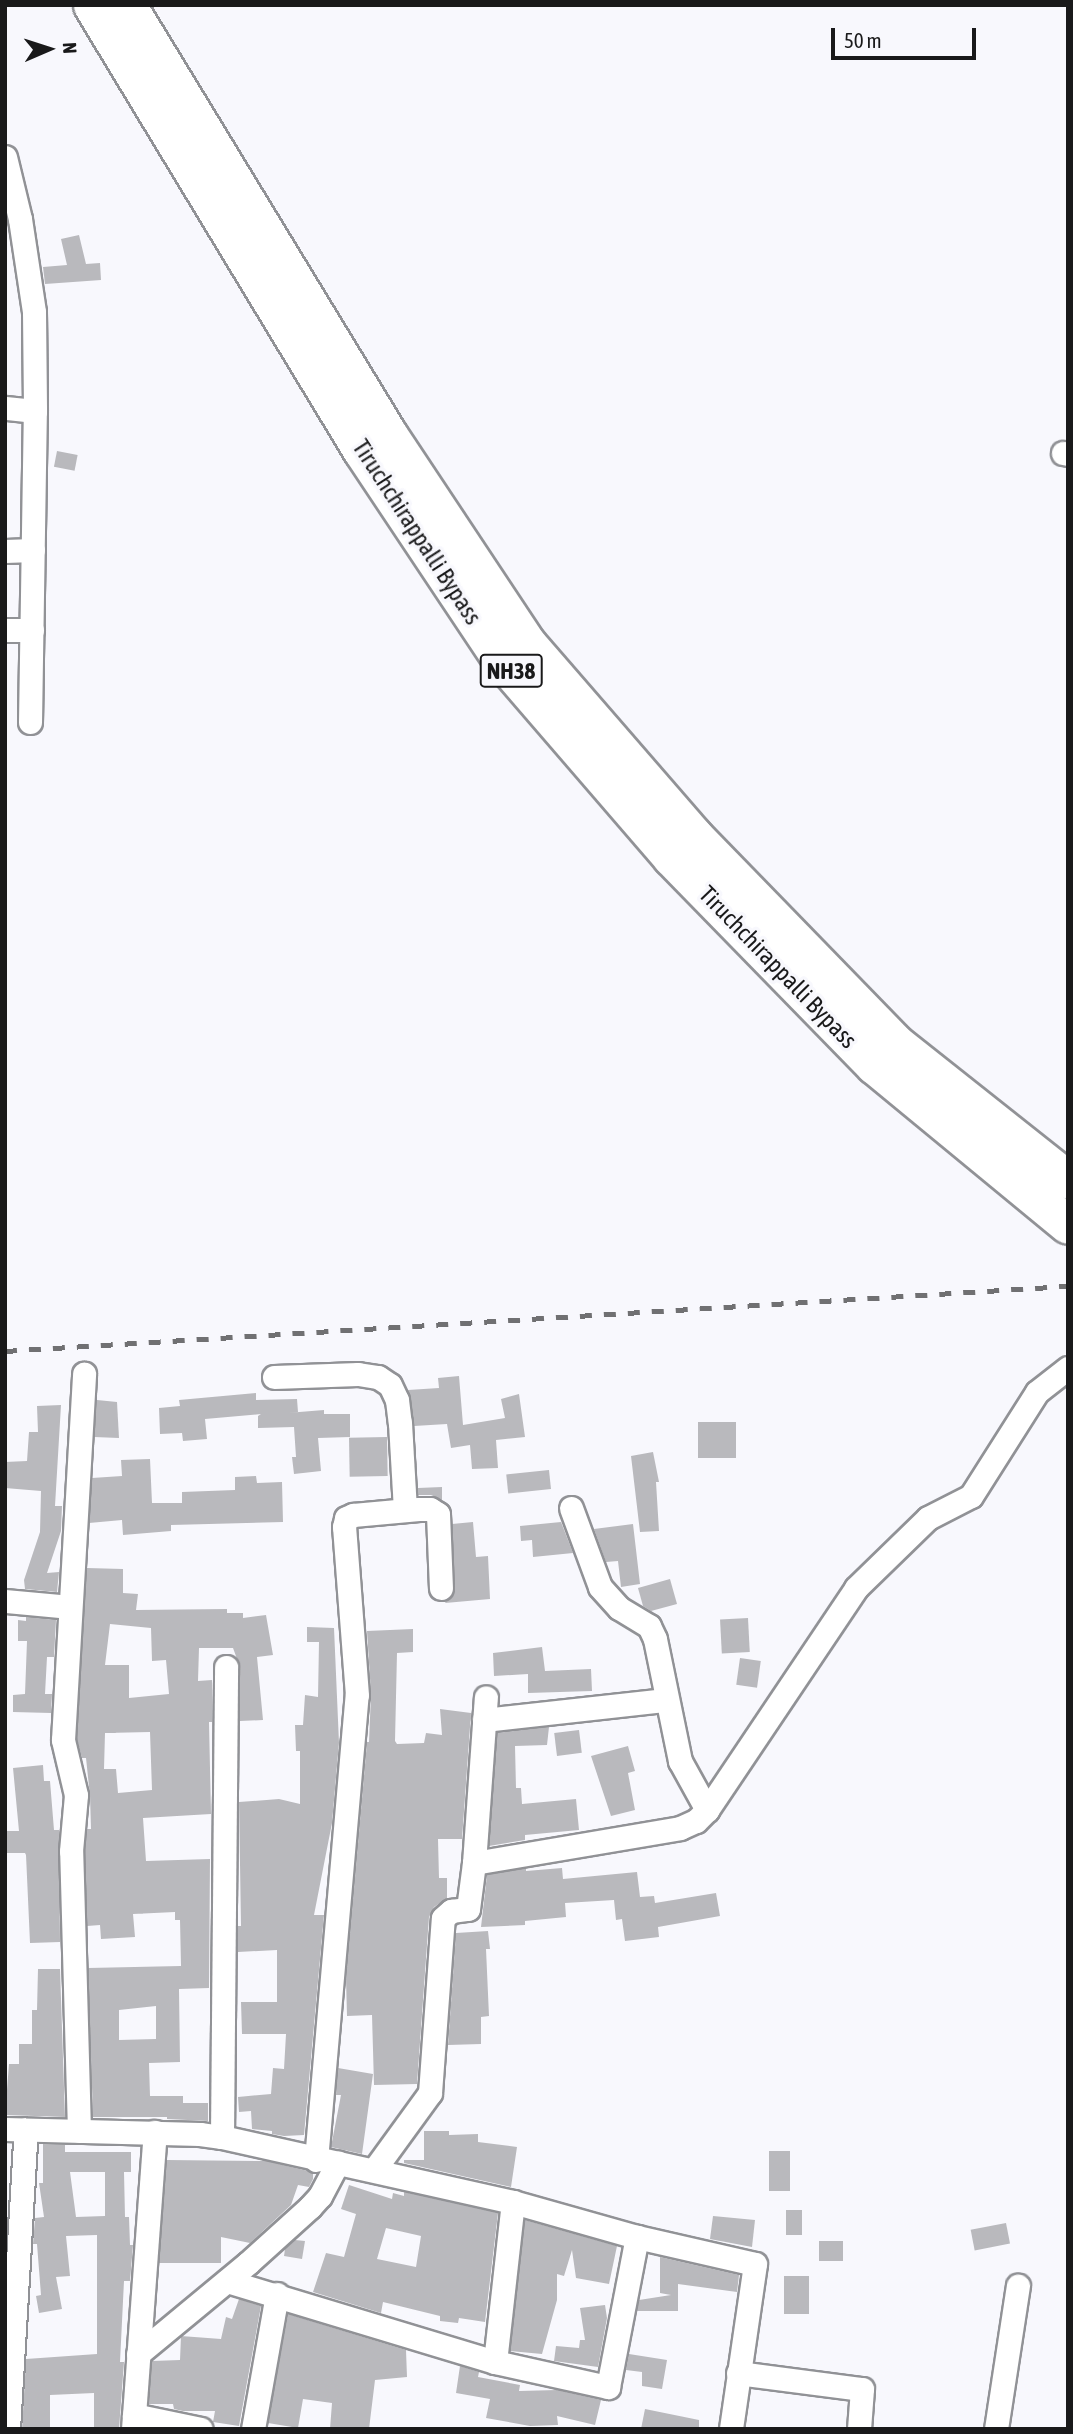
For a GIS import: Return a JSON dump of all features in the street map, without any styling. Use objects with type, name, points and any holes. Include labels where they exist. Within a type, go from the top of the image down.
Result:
[{"type":"highway","name":"Tiruchchirappalli Bypass","points":[[92,5],[362,451],[502,661],[671,857],[874,1065],[1068,1224]]},
{"type":"highway","name":"Tiruchchirappalli Bypass","points":[[127,5],[388,434],[526,642],[694,836],[894,1042],[1068,1180]]},
{"type":"street","points":[[5,157],[13,219],[34,312],[30,722]]},
{"type":"street","points":[[5,408],[35,411]]},
{"type":"street","points":[[5,551],[33,550]]},
{"type":"street","points":[[5,630],[32,630]]},
{"type":"street","points":[[474,1863],[680,1828],[696,1821],[707,1810],[856,1588],[928,1518],[971,1496],[1037,1392],[1068,1368]]},
{"type":"street","points":[[79,2131],[71,1851],[76,1795],[63,1740],[84,1374]]},
{"type":"street","points":[[274,1377],[358,1374],[378,1377],[390,1385],[397,1399],[400,1423],[405,1510]]},
{"type":"street","points":[[572,1508],[600,1587],[619,1608],[639,1617],[649,1626],[680,1761],[707,1810]]},
{"type":"street","points":[[138,2354],[227,2281],[320,2196],[327,2161],[356,1695],[344,1527],[346,1518],[353,1514],[405,1510],[430,1509],[438,1514],[441,1588]]},
{"type":"street","points":[[5,1601],[70,1607]]},
{"type":"street","points":[[222,2137],[226,1667]]},
{"type":"street","points":[[374,2170],[430,2093],[443,1919],[451,1911],[468,1909],[486,1697]]},
{"type":"street","points":[[484,1720],[666,1700]]},
{"type":"street","points":[[8,2429],[16,2129],[222,2137],[513,2202],[637,2237],[755,2264],[731,2429]]},
{"type":"street","points":[[155,2133],[134,2422],[201,2429]]},
{"type":"street","points":[[495,2362],[513,2202]]},
{"type":"street","points":[[227,2281],[495,2362],[608,2388],[637,2237]]},
{"type":"street","points":[[996,2429],[1018,2286]]},
{"type":"street","points":[[253,2429],[277,2294]]},
{"type":"street","points":[[738,2373],[862,2389],[859,2429]]},
{"type":"building","points":[[79,235],[86,264],[100,263],[101,280],[45,284],[43,267],[67,265],[61,239]]},
{"type":"building","points":[[57,451],[78,455],[75,471],[54,467]]},
{"type":"building","points":[[459,1376],[463,1425],[505,1418],[501,1399],[519,1394],[525,1437],[496,1440],[498,1468],[472,1469],[470,1445],[451,1448],[447,1424],[414,1426],[408,1390],[439,1388],[438,1378]]},
{"type":"building","points":[[256,1393],[256,1400],[297,1399],[298,1412],[287,1413],[324,1410],[324,1414],[350,1414],[350,1437],[318,1438],[321,1471],[294,1474],[294,1427],[258,1428],[258,1416],[261,1414],[205,1419],[207,1439],[183,1441],[182,1433],[160,1434],[159,1408],[180,1406],[179,1400]]},
{"type":"building","points":[[97,1400],[117,1402],[119,1438],[94,1437]]},
{"type":"building","points":[[61,1405],[55,1506],[62,1506],[61,1531],[47,1573],[59,1572],[57,1592],[25,1589],[24,1580],[40,1532],[41,1491],[5,1488],[5,1462],[27,1461],[29,1432],[38,1432],[37,1406]]},
{"type":"building","points":[[698,1422],[736,1422],[736,1458],[698,1458]]},
{"type":"building","points":[[387,1437],[388,1476],[350,1477],[349,1438]]},
{"type":"building","points":[[653,1452],[659,1482],[656,1482],[659,1531],[640,1532],[631,1456]]},
{"type":"building","points":[[150,1459],[152,1503],[182,1503],[182,1492],[235,1490],[235,1477],[256,1476],[257,1483],[282,1482],[283,1522],[171,1525],[171,1531],[123,1535],[122,1520],[89,1523],[92,1478],[122,1476],[121,1460]]},
{"type":"building","points":[[549,1470],[551,1489],[508,1493],[506,1474]]},
{"type":"building","points":[[442,1487],[442,1500],[431,1495],[418,1495],[418,1488]]},
{"type":"building","points":[[473,1522],[476,1557],[488,1556],[490,1599],[445,1603],[455,1588],[452,1524]]},
{"type":"building","points":[[561,1522],[573,1553],[533,1557],[532,1540],[521,1541],[520,1526]]},
{"type":"building","points":[[633,1524],[640,1584],[621,1587],[618,1561],[606,1562],[594,1529]]},
{"type":"building","points":[[87,1568],[123,1569],[123,1593],[138,1594],[136,1610],[227,1609],[227,1613],[243,1613],[243,1618],[266,1615],[273,1655],[257,1657],[263,1720],[240,1721],[240,1667],[233,1648],[199,1648],[198,1681],[212,1680],[212,1722],[209,1722],[211,1814],[143,1818],[146,1861],[210,1859],[209,1988],[179,1989],[180,2062],[149,2063],[150,2096],[183,2096],[183,2103],[208,2103],[208,2121],[167,2117],[93,2117],[88,1968],[181,1966],[180,1920],[175,1920],[175,1912],[133,1914],[135,1937],[101,1939],[100,1925],[87,1926],[85,1851],[87,1829],[91,1829],[90,1796],[86,1758],[82,1758],[77,1739]],"holes":[[[110,1624],[151,1628],[152,1661],[166,1660],[169,1694],[129,1698],[129,1665],[105,1665]],[[150,1732],[152,1790],[118,1793],[116,1769],[104,1769],[105,1733]],[[156,2006],[156,2039],[119,2040],[119,2010]]]},
{"type":"building","points":[[670,1579],[677,1604],[651,1611],[643,1606],[638,1588]]},
{"type":"building","points":[[26,1617],[56,1620],[54,1657],[47,1657],[45,1694],[52,1694],[51,1713],[13,1712],[13,1695],[25,1694],[27,1641],[18,1641],[18,1620],[26,1621]]},
{"type":"building","points":[[748,1618],[750,1652],[722,1653],[720,1619]]},
{"type":"building","points":[[307,1627],[334,1628],[339,1743],[332,1823],[314,1915],[324,1915],[304,2135],[284,2136],[272,2134],[272,2131],[252,2129],[251,2111],[239,2112],[238,2097],[271,2094],[273,2068],[284,2069],[286,2034],[242,2034],[241,2002],[277,2002],[277,1950],[238,1952],[238,1926],[241,1926],[239,1802],[279,1799],[300,1804],[300,1751],[296,1751],[295,1725],[303,1725],[305,1695],[318,1697],[319,1642],[307,1642]]},
{"type":"building","points":[[413,1629],[413,1652],[397,1653],[395,1741],[397,1744],[424,1743],[426,1733],[442,1735],[440,1709],[471,1713],[462,1839],[438,1839],[439,1878],[447,1878],[447,1898],[434,1907],[429,1917],[417,2084],[374,2085],[372,2015],[347,2016],[346,1979],[369,1742],[371,1694],[367,1631]]},
{"type":"building","points":[[542,1647],[545,1671],[591,1669],[592,1691],[528,1693],[528,1674],[494,1676],[493,1653]]},
{"type":"building","points":[[740,1658],[761,1661],[757,1688],[736,1685]]},
{"type":"building","points":[[549,1727],[547,1745],[515,1746],[516,1788],[521,1788],[522,1804],[576,1799],[579,1830],[525,1835],[525,1840],[489,1846],[497,1733]]},
{"type":"building","points":[[579,1730],[582,1753],[557,1756],[554,1733]]},
{"type":"building","points":[[628,1746],[635,1771],[628,1773],[635,1810],[611,1816],[591,1756]]},
{"type":"building","points":[[43,1765],[44,1781],[50,1781],[54,1830],[59,1830],[60,1942],[30,1943],[26,1855],[5,1853],[5,1831],[19,1831],[13,1768]]},
{"type":"building","points":[[526,1868],[526,1871],[562,1868],[563,1879],[637,1872],[640,1897],[654,1896],[655,1903],[716,1893],[720,1916],[658,1927],[659,1937],[625,1941],[622,1919],[616,1920],[614,1900],[565,1903],[566,1917],[525,1921],[525,1925],[481,1927],[487,1875]]},
{"type":"building","points":[[488,1931],[490,1949],[486,1949],[489,2016],[481,2017],[481,2044],[448,2045],[456,1933]]},
{"type":"building","points":[[38,1969],[60,1969],[65,2117],[5,2115],[9,2064],[19,2064],[19,2044],[32,2044],[32,2010],[37,2010]]},
{"type":"building","points":[[338,2068],[373,2074],[362,2154],[331,2147],[341,2095],[336,2095]]},
{"type":"building","points":[[424,2131],[449,2131],[449,2135],[478,2134],[478,2142],[517,2147],[511,2187],[404,2163],[404,2160],[424,2160]]},
{"type":"building","points":[[43,2144],[65,2145],[65,2152],[131,2152],[131,2172],[124,2172],[125,2217],[129,2217],[130,2245],[133,2245],[130,2281],[124,2281],[120,2362],[124,2362],[119,2429],[94,2429],[94,2393],[50,2395],[50,2429],[22,2429],[26,2359],[97,2354],[97,2235],[66,2236],[70,2276],[56,2277],[62,2309],[39,2313],[36,2296],[41,2295],[37,2244],[33,2244],[35,2218],[44,2217],[39,2183],[43,2183]],"holes":[[[70,2172],[105,2172],[105,2216],[76,2217]]]},
{"type":"building","points":[[769,2151],[790,2151],[790,2191],[769,2191]]},
{"type":"building","points":[[167,2160],[266,2161],[308,2171],[313,2173],[313,2179],[309,2187],[298,2185],[291,2205],[250,2243],[221,2237],[221,2263],[159,2263]]},
{"type":"building","points":[[349,2185],[392,2199],[393,2193],[404,2196],[404,2192],[498,2213],[485,2322],[459,2318],[458,2323],[440,2321],[440,2316],[383,2302],[381,2313],[313,2292],[326,2253],[344,2257],[356,2214],[341,2209]],"holes":[[[386,2228],[421,2236],[416,2267],[377,2259]]]},
{"type":"building","points":[[786,2210],[802,2210],[802,2235],[786,2235]]},
{"type":"building","points":[[713,2216],[755,2220],[752,2247],[710,2239]]},
{"type":"building","points":[[525,2220],[617,2246],[609,2284],[576,2278],[572,2250],[564,2276],[557,2274],[557,2300],[542,2354],[510,2351]]},
{"type":"building","points":[[1006,2223],[1010,2244],[975,2250],[971,2230]]},
{"type":"building","points":[[295,2240],[305,2241],[302,2259],[284,2256],[285,2249]]},
{"type":"building","points":[[819,2241],[843,2241],[843,2261],[819,2261]]},
{"type":"building","points":[[660,2257],[739,2275],[737,2292],[678,2284],[678,2311],[637,2311],[639,2300],[671,2295],[660,2293]]},
{"type":"building","points":[[784,2276],[809,2276],[809,2314],[784,2314]]},
{"type":"building","points":[[239,2299],[261,2306],[239,2426],[213,2422],[215,2411],[183,2411],[174,2409],[173,2404],[149,2404],[152,2361],[180,2360],[181,2336],[221,2339],[226,2317],[232,2319]]},
{"type":"building","points":[[605,2305],[607,2318],[598,2367],[554,2361],[556,2346],[579,2348],[580,2340],[585,2340],[580,2308]]},
{"type":"building","points":[[288,2314],[406,2350],[407,2377],[375,2380],[369,2429],[330,2429],[332,2403],[303,2399],[298,2428],[268,2423]]},
{"type":"building","points":[[629,2354],[667,2360],[662,2389],[642,2386],[642,2372],[626,2370]]},
{"type":"building","points":[[460,2366],[479,2372],[478,2377],[520,2385],[519,2391],[557,2390],[601,2400],[595,2425],[557,2416],[558,2425],[530,2426],[486,2418],[490,2399],[456,2393]]},
{"type":"building","points":[[645,2409],[699,2420],[699,2429],[641,2429]]},
{"type":"railway","points":[[5,1351],[1068,1286]]}]
